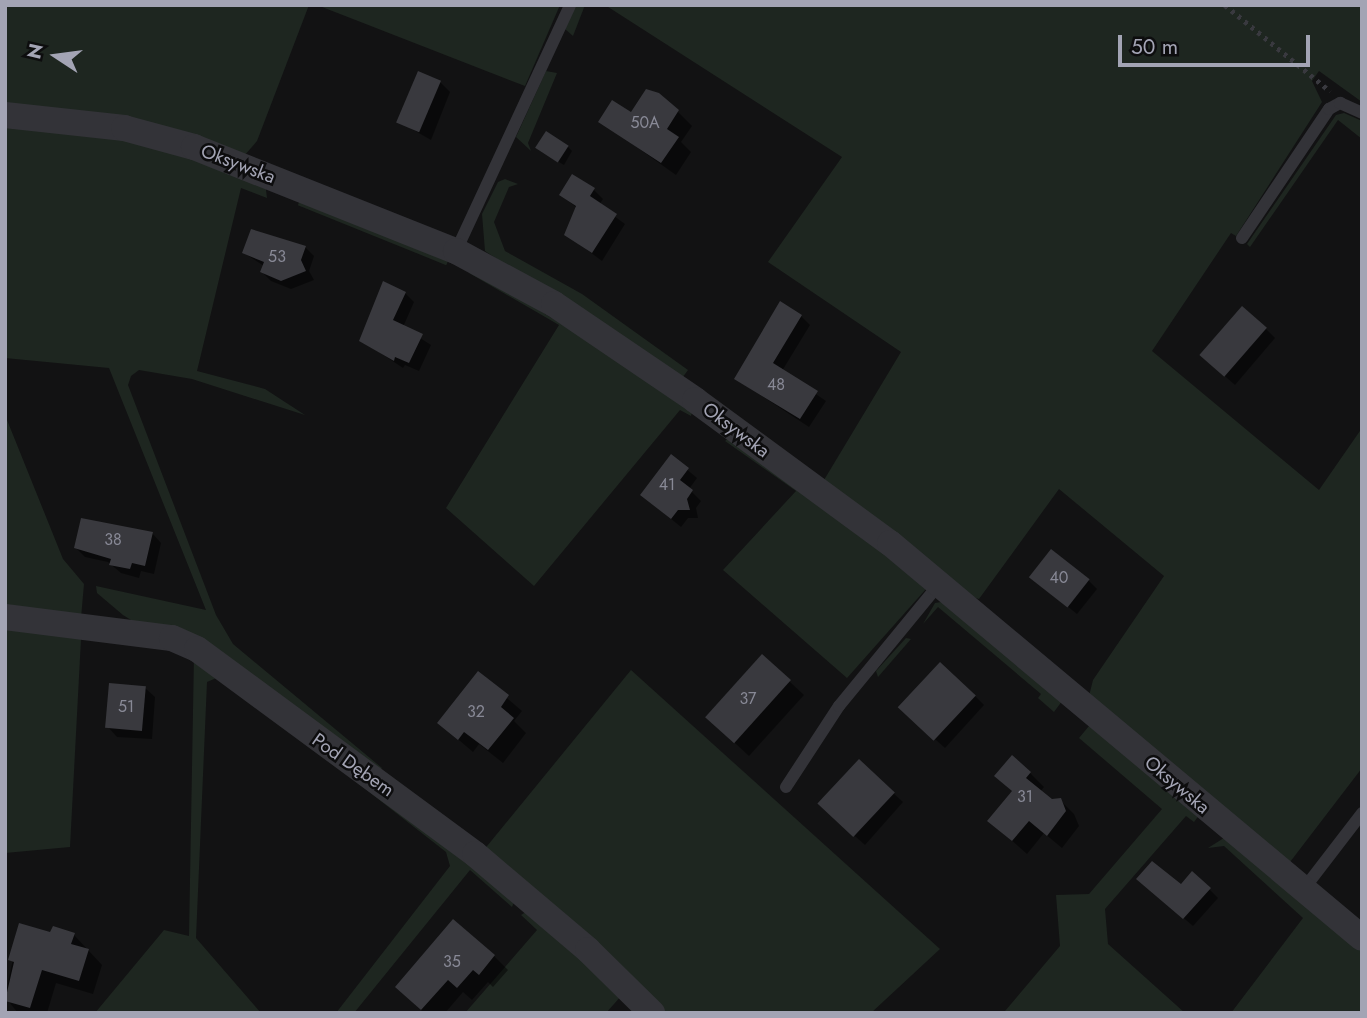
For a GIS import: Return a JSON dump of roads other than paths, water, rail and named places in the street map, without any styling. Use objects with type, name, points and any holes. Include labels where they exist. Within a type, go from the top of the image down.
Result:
[{"type":"street","name":"Oksywska","points":[[5,115],[161,137],[456,251],[598,332],[940,583],[1362,938]]},
{"type":"street","name":"Pod Dębem","points":[[5,617],[172,638],[197,649],[475,854],[568,932],[652,1013]]},
{"type":"lane","points":[[456,251],[570,5]]},
{"type":"lane","points":[[1242,238],[1329,109],[1340,103],[1362,113]]},
{"type":"lane","points":[[786,787],[839,706],[940,583]]},
{"type":"lane","points":[[1303,890],[1362,813]]}]
